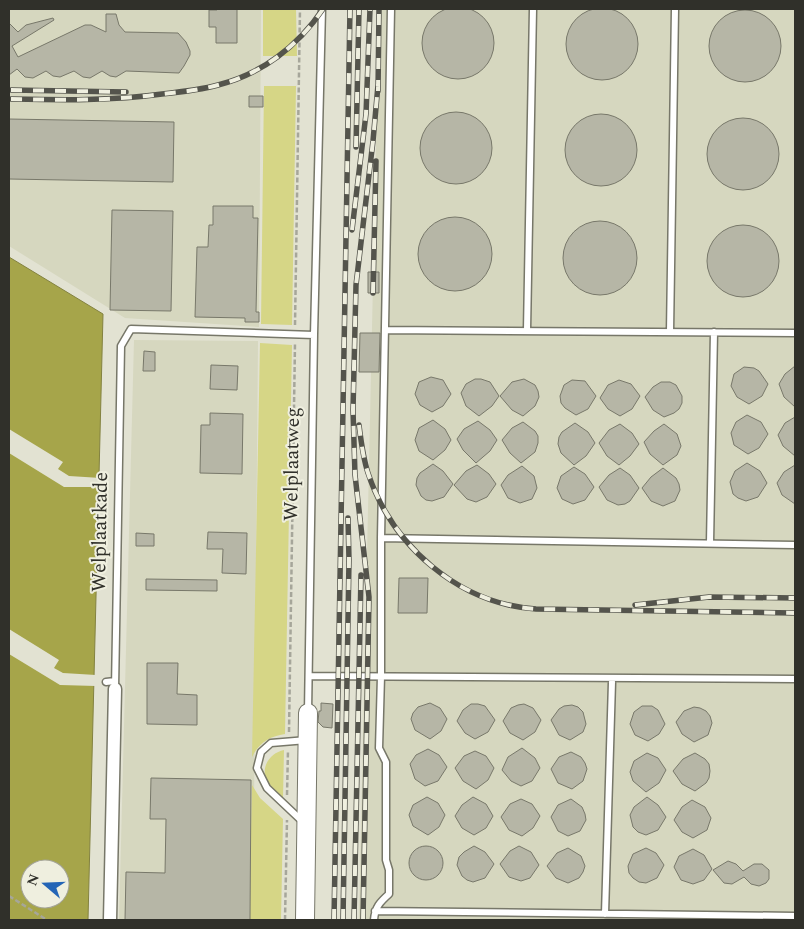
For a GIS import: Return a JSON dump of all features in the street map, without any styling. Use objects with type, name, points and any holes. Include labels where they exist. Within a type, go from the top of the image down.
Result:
[{"type":"street","name":"Welplaatkade","points":[[110,920],[112,684]]},
{"type":"street","name":"Welplaatweg","points":[[304,920],[308,713]]},
{"type":"lane","name":"Welplaatweg","points":[[308,713],[314,335],[322,9]]},
{"type":"lane","points":[[374,920],[378,904],[389,894],[389,870],[386,860],[386,762],[379,748],[391,9]]},
{"type":"lane","points":[[527,330],[533,9]]},
{"type":"lane","points":[[670,332],[675,9]]},
{"type":"lane","name":"Welplaatkade","points":[[112,684],[115,483],[121,346],[132,329],[314,335]]},
{"type":"lane","points":[[385,330],[795,332]]},
{"type":"lane","points":[[710,543],[714,332]]},
{"type":"lane","points":[[382,538],[795,544]]},
{"type":"lane","points":[[310,676],[795,679]]},
{"type":"lane","points":[[605,914],[612,682]]},
{"type":"lane","points":[[307,825],[267,788],[256,768],[261,752],[271,743],[308,740]]},
{"type":"lane","points":[[375,911],[795,916]]},
{"type":"path","points":[[289,707],[300,9]]},
{"type":"path","points":[[9,896],[47,920]]},
{"type":"shaded area","points":[[9,9],[261,9],[259,327],[125,318],[9,246]]},
{"type":"shaded area","points":[[263,9],[296,9],[297,56],[263,56]]},
{"type":"shaded area","points":[[379,9],[795,9],[795,920],[359,920]]},
{"type":"shaded area","points":[[264,86],[296,86],[292,325],[261,324]]},
{"type":"shaded area","points":[[9,257],[103,314],[88,920],[9,920]]},
{"type":"shaded area","points":[[134,340],[258,341],[253,920],[119,920]]},
{"type":"shaded area","points":[[260,343],[292,345],[285,734],[274,736],[266,741],[252,757]]},
{"type":"shaded area","points":[[284,750],[283,799],[267,781],[265,771],[271,757]]},
{"type":"shaded area","points":[[252,785],[260,798],[283,819],[281,920],[249,920]]},
{"type":"pier","points":[[9,429],[63,462],[58,469],[69,476],[101,478],[101,487],[64,487],[9,453]]},
{"type":"pier","points":[[9,629],[59,660],[54,668],[63,673],[96,675],[96,686],[60,685],[9,654]]},
{"type":"building","points":[[458,7],[472,10],[484,17],[491,29],[494,43],[491,57],[484,69],[472,76],[458,79],[444,76],[432,69],[425,57],[422,43],[425,29],[432,17],[444,10]]},
{"type":"building","points":[[602,8],[616,11],[628,18],[635,30],[638,44],[635,58],[628,70],[616,77],[602,80],[588,77],[576,70],[569,58],[566,44],[569,30],[576,18],[588,11]]},
{"type":"building","points":[[237,9],[237,43],[216,43],[216,27],[209,27],[209,10]]},
{"type":"building","points":[[752,10],[771,20],[779,32],[781,46],[779,60],[771,72],[759,80],[738,82],[719,72],[711,60],[709,39],[719,20],[731,12]]},
{"type":"building","points":[[106,14],[116,14],[119,25],[125,32],[178,33],[186,42],[190,51],[190,55],[179,73],[126,71],[116,77],[102,71],[90,78],[83,77],[74,71],[60,77],[53,76],[46,71],[33,78],[25,77],[17,69],[9,75],[9,23],[18,32],[26,25],[53,18],[54,20],[12,46],[18,57],[85,25],[91,25],[106,32]]},
{"type":"building","points":[[249,96],[263,96],[263,107],[249,107]]},
{"type":"building","points":[[463,112],[482,122],[490,134],[492,148],[490,162],[482,174],[470,182],[449,184],[430,174],[422,162],[420,141],[430,122],[442,114]]},
{"type":"building","points":[[601,114],[621,120],[631,130],[637,150],[631,170],[621,180],[601,186],[581,180],[571,170],[565,150],[571,130],[581,120]]},
{"type":"building","points":[[750,118],[769,128],[777,140],[779,154],[777,168],[769,180],[757,188],[736,190],[717,180],[709,168],[707,147],[717,128],[729,120]]},
{"type":"building","points":[[9,119],[174,122],[173,182],[9,179]]},
{"type":"building","points":[[213,206],[253,206],[253,218],[258,218],[256,312],[259,312],[259,322],[245,322],[245,318],[195,317],[197,247],[208,247],[209,225],[213,225]]},
{"type":"building","points":[[112,210],[173,211],[171,311],[110,310]]},
{"type":"building","points":[[455,217],[469,220],[481,228],[489,240],[492,254],[489,268],[481,280],[469,288],[455,291],[441,288],[429,280],[421,268],[418,254],[421,240],[429,228],[441,220]]},
{"type":"building","points":[[600,221],[614,224],[626,232],[634,244],[637,258],[634,272],[626,284],[614,292],[600,295],[586,292],[574,284],[566,272],[563,258],[566,244],[574,232],[586,224]]},
{"type":"building","points":[[743,225],[763,231],[773,241],[779,261],[773,281],[763,291],[743,297],[723,291],[713,281],[707,261],[713,241],[723,231]]},
{"type":"building","points":[[368,272],[379,272],[379,293],[368,293]]},
{"type":"building","points":[[360,333],[380,333],[379,372],[359,372]]},
{"type":"building","points":[[144,351],[155,352],[155,371],[143,371]]},
{"type":"building","points":[[211,365],[238,366],[237,390],[210,389]]},
{"type":"building","points":[[795,366],[795,407],[784,397],[779,384],[785,374]]},
{"type":"building","points":[[744,367],[754,368],[759,371],[768,384],[762,396],[749,404],[737,397],[731,386],[734,374]]},
{"type":"building","points":[[431,377],[443,380],[451,394],[443,406],[432,412],[420,405],[415,394],[419,382]]},
{"type":"building","points":[[475,379],[490,382],[499,396],[492,406],[479,416],[466,406],[461,393],[466,384]]},
{"type":"building","points":[[524,379],[535,385],[539,397],[535,406],[523,416],[512,410],[500,396],[512,382]]},
{"type":"building","points":[[572,380],[585,381],[596,396],[588,409],[576,415],[565,408],[561,403],[560,396],[564,385]]},
{"type":"building","points":[[619,380],[631,384],[640,396],[632,409],[620,416],[608,409],[600,398],[608,385]]},
{"type":"building","points":[[661,382],[670,382],[676,385],[682,396],[682,403],[679,409],[664,417],[653,410],[645,397],[653,387]]},
{"type":"building","points":[[210,413],[243,414],[242,474],[200,473],[201,425],[210,425]]},
{"type":"building","points":[[747,415],[761,422],[768,434],[759,448],[748,454],[734,445],[731,433],[736,422]]},
{"type":"building","points":[[795,417],[795,456],[783,446],[778,435],[785,423]]},
{"type":"building","points":[[433,420],[445,429],[451,440],[445,450],[433,460],[419,451],[415,440],[419,428]]},
{"type":"building","points":[[478,421],[490,430],[497,440],[490,451],[476,463],[463,450],[457,439],[464,429]]},
{"type":"building","points":[[523,422],[535,431],[538,436],[538,443],[535,452],[521,463],[510,453],[502,440],[512,428]]},
{"type":"building","points":[[575,423],[588,432],[595,443],[586,456],[574,465],[561,453],[558,444],[562,432]]},
{"type":"building","points":[[620,424],[632,433],[639,444],[630,456],[619,465],[607,456],[599,443],[609,430]]},
{"type":"building","points":[[664,424],[677,434],[681,446],[677,455],[663,465],[650,454],[644,442]]},
{"type":"building","points":[[747,463],[760,471],[767,483],[758,497],[746,501],[733,494],[730,482],[735,471]]},
{"type":"building","points":[[433,464],[443,471],[453,484],[444,497],[432,501],[426,500],[421,496],[416,485],[420,473]]},
{"type":"building","points":[[477,465],[489,474],[496,484],[487,497],[476,502],[467,499],[454,485],[466,471]]},
{"type":"building","points":[[795,465],[795,504],[782,495],[777,483],[784,472]]},
{"type":"building","points":[[522,466],[534,476],[537,488],[532,499],[520,503],[508,498],[501,485],[508,475]]},
{"type":"building","points":[[574,467],[585,474],[594,487],[585,500],[573,504],[562,499],[557,488],[561,476]]},
{"type":"building","points":[[620,468],[630,475],[639,488],[630,501],[618,505],[607,500],[599,487],[609,475]]},
{"type":"building","points":[[663,468],[676,478],[680,490],[675,501],[663,506],[651,501],[642,488],[651,477]]},
{"type":"building","points":[[208,532],[247,533],[246,574],[222,573],[223,549],[207,549]]},
{"type":"building","points":[[136,533],[154,534],[154,546],[136,546]]},
{"type":"building","points":[[399,578],[428,578],[427,613],[398,613]]},
{"type":"building","points":[[146,579],[217,580],[217,591],[146,590]]},
{"type":"building","points":[[147,663],[178,663],[177,694],[197,695],[197,725],[147,724]]},
{"type":"building","points":[[321,703],[333,704],[332,728],[323,727],[318,722]]},
{"type":"building","points":[[430,703],[440,708],[447,719],[441,731],[430,739],[415,730],[411,719],[418,707]]},
{"type":"building","points":[[471,704],[485,706],[495,720],[488,732],[475,739],[465,733],[457,721],[463,710]]},
{"type":"building","points":[[524,704],[533,708],[541,720],[535,732],[523,740],[510,733],[503,721],[511,708]]},
{"type":"building","points":[[572,705],[578,707],[583,712],[586,724],[583,732],[570,740],[559,735],[551,720],[559,709]]},
{"type":"building","points":[[642,706],[652,706],[658,710],[665,724],[659,734],[648,741],[635,735],[630,724],[634,712]]},
{"type":"building","points":[[694,707],[706,711],[712,723],[708,735],[694,742],[682,734],[676,722],[684,711]]},
{"type":"building","points":[[522,748],[535,758],[540,768],[532,781],[521,786],[511,781],[502,770],[508,757]]},
{"type":"building","points":[[428,749],[439,755],[447,767],[438,781],[425,786],[415,779],[410,764],[416,755]]},
{"type":"building","points":[[475,751],[486,756],[494,768],[488,780],[476,789],[463,781],[455,768],[464,756]]},
{"type":"building","points":[[571,752],[581,757],[587,769],[583,781],[572,789],[558,783],[551,769],[559,757]]},
{"type":"building","points":[[647,753],[658,758],[666,770],[659,783],[646,792],[633,781],[630,772],[634,761]]},
{"type":"building","points":[[695,753],[705,759],[709,764],[710,771],[706,783],[695,791],[682,784],[673,771],[683,759]]},
{"type":"building","points":[[151,778],[251,780],[250,920],[125,920],[126,872],[165,873],[166,819],[150,819]]},
{"type":"building","points":[[427,797],[438,803],[445,815],[439,827],[428,835],[413,826],[409,815],[413,805]]},
{"type":"building","points":[[473,797],[486,804],[493,816],[486,828],[474,835],[462,828],[455,816],[462,805]]},
{"type":"building","points":[[647,797],[658,805],[666,817],[658,830],[646,835],[638,832],[633,827],[630,815],[634,807]]},
{"type":"building","points":[[521,799],[532,804],[540,816],[533,828],[522,836],[509,830],[501,817],[510,804]]},
{"type":"building","points":[[571,799],[582,807],[586,820],[580,831],[568,836],[558,831],[551,817],[558,805]]},
{"type":"building","points":[[692,800],[705,807],[711,818],[707,830],[693,838],[682,832],[674,820],[682,807]]},
{"type":"building","points":[[426,846],[438,851],[443,863],[438,875],[426,880],[414,875],[409,863],[414,851]]},
{"type":"building","points":[[474,846],[485,852],[494,864],[485,878],[473,882],[462,876],[457,865],[459,857]]},
{"type":"building","points":[[519,846],[531,852],[539,865],[530,878],[521,881],[509,877],[500,864],[510,851]]},
{"type":"building","points":[[568,848],[581,856],[585,866],[579,878],[568,883],[556,878],[547,866],[557,853]]},
{"type":"building","points":[[646,848],[656,853],[664,865],[657,878],[646,883],[639,882],[633,878],[629,873],[628,866],[633,854]]},
{"type":"building","points":[[693,849],[704,855],[712,869],[704,880],[693,884],[681,880],[674,867],[679,856]]},
{"type":"building","points":[[728,861],[736,864],[743,871],[754,864],[762,864],[769,870],[769,879],[766,883],[759,886],[751,884],[744,877],[732,884],[724,883],[713,870]]},
{"type":"railway","points":[[11,99],[68,100],[124,98],[183,92],[218,85],[249,74],[278,57],[302,35],[323,9]]},
{"type":"railway","points":[[334,920],[350,9]]},
{"type":"railway","points":[[356,147],[359,9]]},
{"type":"railway","points":[[352,230],[366,114],[370,9]]},
{"type":"railway","points":[[378,91],[379,9]]},
{"type":"railway","points":[[363,920],[369,597],[355,475],[353,410],[356,285],[378,85]]},
{"type":"railway","points":[[11,90],[126,92]]},
{"type":"railway","points":[[373,293],[376,161]]},
{"type":"railway","points":[[359,425],[363,455],[368,473],[379,500],[394,524],[411,547],[432,566],[455,583],[481,596],[508,605],[536,609],[795,613]]},
{"type":"railway","points":[[343,920],[349,560],[348,518]]},
{"type":"railway","points":[[354,920],[361,575]]},
{"type":"railway","points":[[635,605],[709,597],[795,598]]}]
